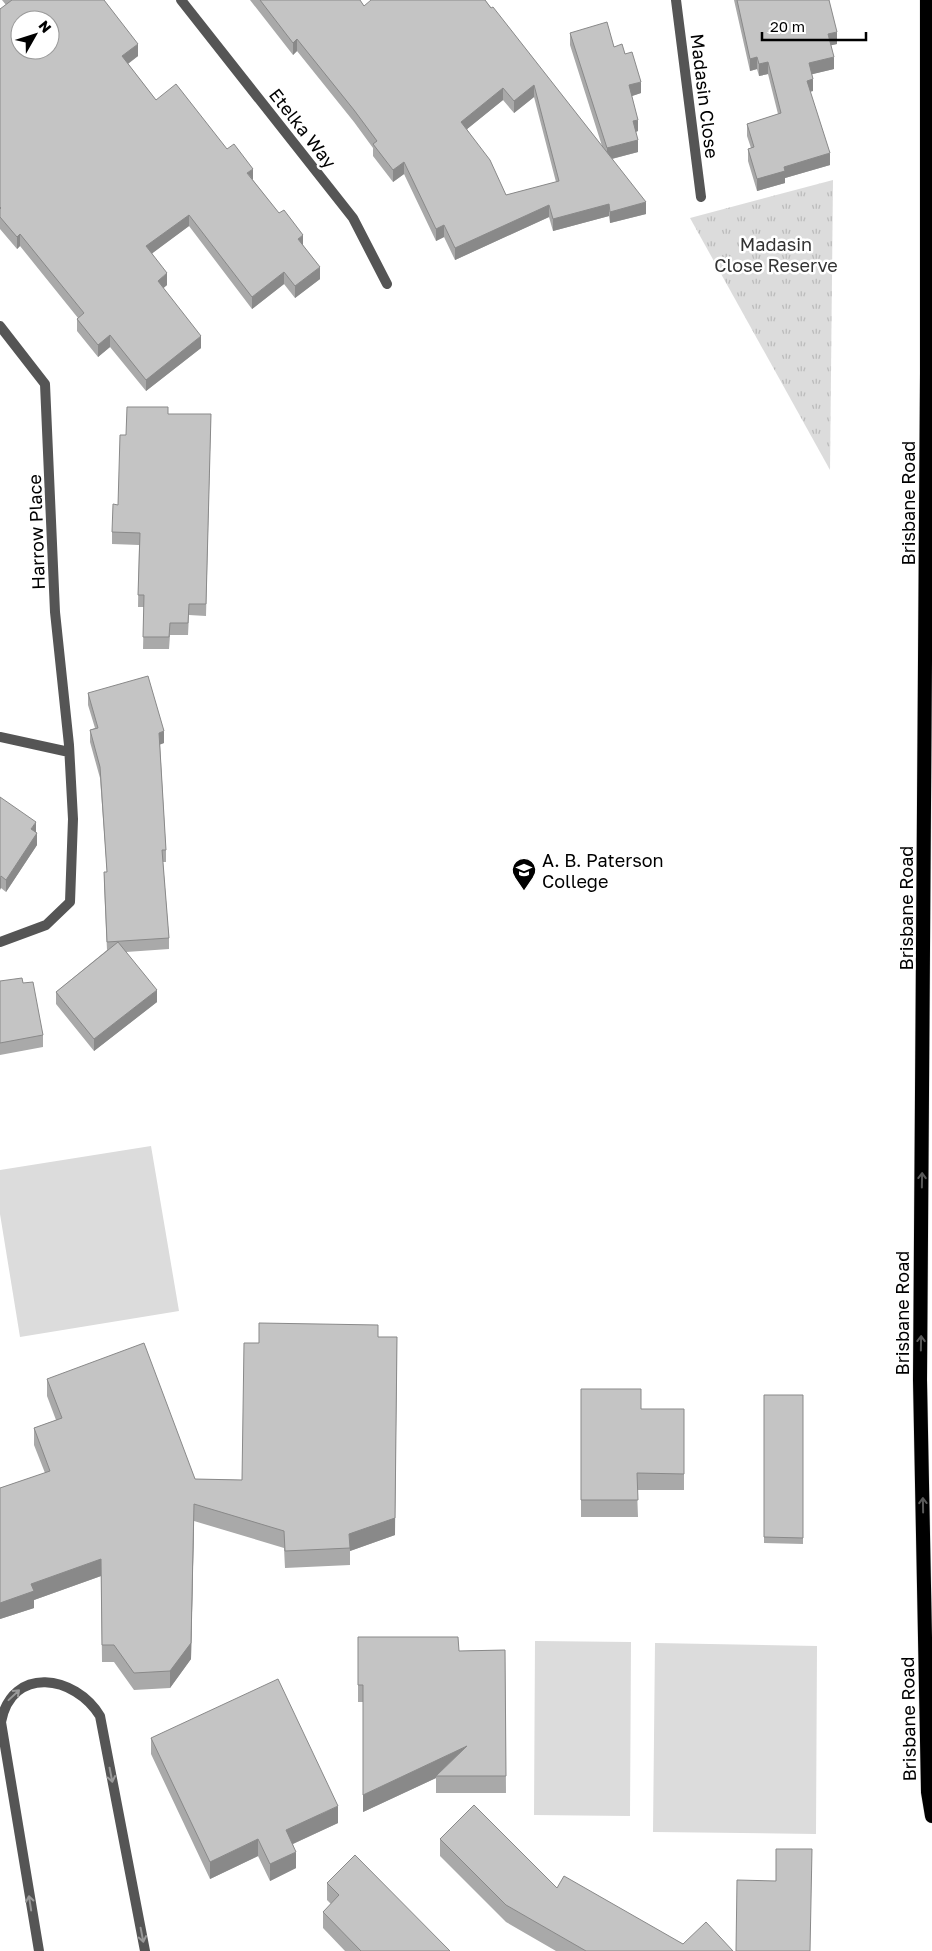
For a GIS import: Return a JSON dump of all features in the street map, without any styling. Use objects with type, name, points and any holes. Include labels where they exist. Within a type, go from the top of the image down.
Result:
[{"type":"highway","name":"Brisbane Road","points":[[927,0],[927,383],[920,1380],[928,1792],[932,1816]]},
{"type":"street","name":"Etelka Way","points":[[182,0],[353,218],[387,284]]},
{"type":"street","name":"Madasin Close","points":[[676,0],[701,197]]},
{"type":"street","name":"Harrow Place","points":[[0,326],[46,384],[55,612],[72,819],[70,902],[46,925],[0,942]]},
{"type":"street","points":[[0,737],[68,752]]},
{"type":"street","points":[[39,1951],[1,1722],[4,1708],[10,1696],[34,1682],[56,1684],[78,1693],[86,1698],[100,1716],[145,1951]]},
{"type":"green space","name":"Madasin Close Reserve","points":[[833,180],[830,470],[690,218]]},
{"type":"green space","points":[[151,1146],[179,1311],[20,1337],[0,1214],[0,1170]]},
{"type":"green space","points":[[535,1641],[631,1642],[630,1816],[534,1815]]},
{"type":"green space","points":[[655,1643],[817,1646],[816,1834],[653,1832]]},
{"type":"building","points":[[12,0],[104,0],[138,44],[122,56],[156,100],[176,84],[227,149],[234,144],[253,169],[247,173],[279,213],[284,210],[303,235],[298,239],[320,267],[295,286],[284,272],[252,297],[189,215],[146,246],[167,273],[158,281],[201,336],[146,380],[110,335],[98,345],[77,319],[84,313],[20,234],[17,237],[0,217],[0,9]]},
{"type":"building","points":[[260,0],[360,0],[364,6],[371,0],[485,0],[491,8],[493,7],[646,202],[610,212],[609,204],[553,219],[549,205],[455,248],[444,225],[436,229],[404,162],[393,170],[373,144],[377,141],[354,110],[297,39],[293,43]],"holes":[[[534,85],[559,181],[506,195],[490,160],[461,122],[503,88],[514,101]]]},
{"type":"building","points":[[737,0],[829,0],[837,32],[828,34],[834,57],[809,63],[813,79],[807,81],[830,153],[784,167],[785,171],[757,179],[748,149],[754,147],[747,124],[781,113],[768,62],[759,64],[757,57],[750,59]]},
{"type":"building","points":[[607,22],[614,47],[622,44],[625,54],[632,52],[641,82],[629,85],[638,120],[633,121],[638,140],[607,148],[570,33]]},
{"type":"building","points":[[127,407],[168,407],[168,414],[211,414],[206,604],[189,604],[188,623],[170,623],[169,637],[143,637],[144,595],[138,595],[140,533],[112,532],[113,504],[118,505],[120,435],[126,435]]},
{"type":"building","points":[[148,676],[164,731],[159,733],[166,850],[162,850],[169,938],[107,942],[104,872],[107,872],[100,767],[90,730],[98,728],[88,693]]},
{"type":"building","points":[[0,797],[36,822],[31,829],[37,833],[6,880],[1,876],[0,878]]},
{"type":"building","points":[[118,942],[157,990],[94,1039],[56,992]]},
{"type":"building","points":[[22,978],[23,983],[33,982],[43,1035],[0,1043],[0,981]]},
{"type":"building","points":[[259,1323],[378,1325],[378,1337],[397,1337],[395,1518],[349,1534],[350,1548],[285,1551],[284,1531],[194,1504],[191,1643],[170,1671],[134,1673],[114,1645],[102,1645],[101,1559],[31,1584],[34,1591],[0,1603],[0,1488],[50,1471],[34,1428],[62,1418],[47,1379],[144,1343],[195,1479],[242,1480],[244,1343],[259,1343]]},
{"type":"building","points":[[581,1389],[641,1389],[641,1409],[684,1409],[684,1474],[637,1473],[638,1500],[581,1500]]},
{"type":"building","points":[[764,1395],[803,1395],[803,1538],[764,1537]]},
{"type":"building","points":[[358,1637],[458,1637],[459,1651],[505,1650],[506,1776],[436,1776],[467,1746],[363,1795],[363,1685],[358,1685]]},
{"type":"building","points":[[278,1679],[338,1806],[286,1830],[296,1852],[270,1864],[258,1839],[210,1862],[151,1738]]},
{"type":"building","points":[[474,1805],[557,1888],[564,1876],[683,1944],[706,1922],[733,1951],[586,1951],[506,1905],[440,1839]]},
{"type":"building","points":[[776,1849],[812,1849],[810,1951],[736,1951],[737,1880],[776,1881]]},
{"type":"building","points":[[355,1855],[450,1951],[361,1951],[323,1912],[339,1895],[327,1883]]},
{"type":"place","name":"A. B. Paterson College","points":[[524,891]]}]
